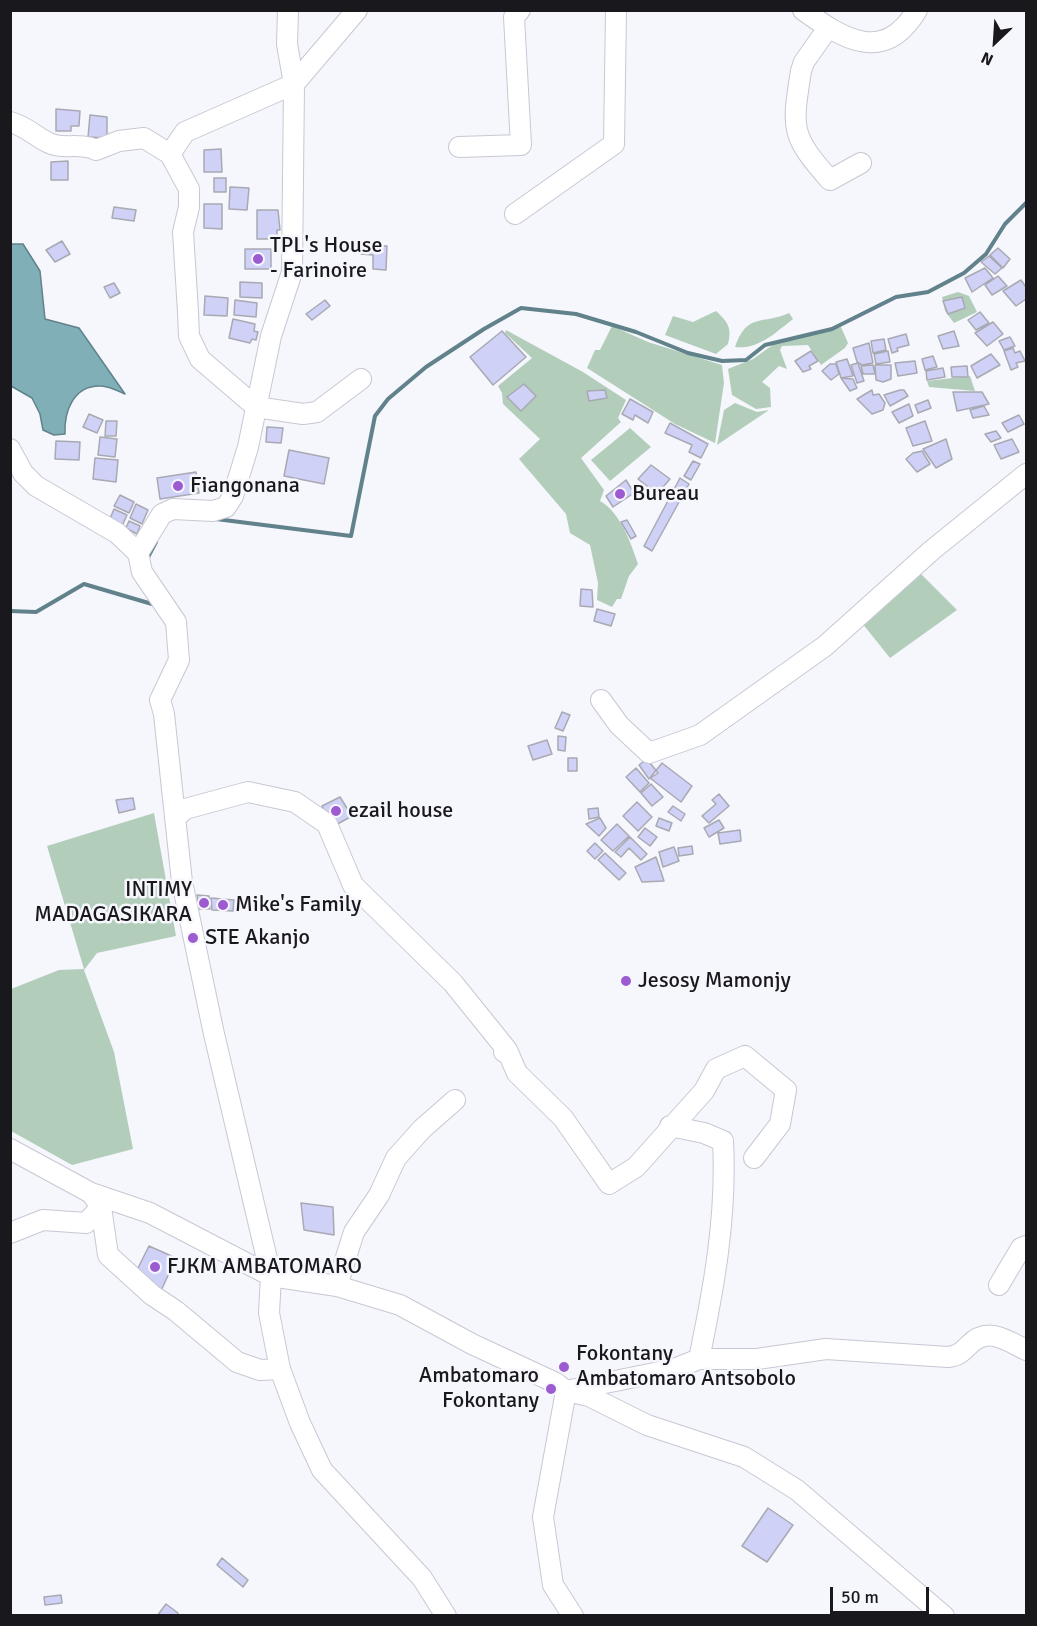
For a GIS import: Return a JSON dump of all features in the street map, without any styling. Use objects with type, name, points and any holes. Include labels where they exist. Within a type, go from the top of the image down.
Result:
[{"type":"street","points":[[138,553],[162,514],[172,508],[213,511],[226,507],[233,496],[242,466],[271,336],[292,272],[294,84],[287,44],[288,10]]},
{"type":"street","points":[[170,154],[185,132],[294,84],[357,10]]},
{"type":"street","points":[[459,147],[521,145],[513,17],[520,10]]},
{"type":"street","points":[[515,214],[614,144],[616,10]]},
{"type":"street","points":[[802,10],[848,39],[864,43],[881,42],[906,28],[917,10]]},
{"type":"street","points":[[828,28],[804,62],[801,71],[796,134],[805,152],[830,180],[861,163]]},
{"type":"street","points":[[10,122],[27,127],[50,145],[84,145],[96,150],[119,141],[144,138],[170,154],[189,189],[189,207],[183,231],[189,336],[200,359],[256,407],[303,414],[317,412],[362,379]]},
{"type":"street","points":[[10,448],[23,473],[36,486],[117,533],[138,553],[142,572],[176,622],[179,660],[160,700],[164,714],[182,882],[271,1276],[269,1313],[280,1369],[300,1423],[322,1470],[422,1578],[446,1616]]},
{"type":"street","points":[[601,700],[619,725],[649,753],[700,735],[825,646],[931,551],[1026,474]]},
{"type":"street","points":[[175,818],[185,809],[248,792],[295,802],[327,824],[353,885],[453,983],[506,1051],[517,1073],[563,1118],[609,1184],[636,1167],[670,1126],[704,1091],[716,1070],[745,1056],[786,1090],[780,1124],[754,1158]]},
{"type":"street","points":[[337,1286],[354,1232],[379,1194],[396,1158],[422,1129],[455,1100]]},
{"type":"street","points":[[670,1126],[704,1133],[723,1141],[725,1179],[720,1248],[699,1359]]},
{"type":"street","points":[[10,1149],[96,1200],[150,1213],[271,1276],[337,1286],[400,1305],[472,1344],[556,1383],[566,1391],[589,1396],[647,1425],[744,1457],[797,1490],[944,1616]]},
{"type":"street","points":[[10,1233],[43,1220],[86,1223],[96,1200]]},
{"type":"street","points":[[96,1200],[108,1255],[152,1295],[176,1311],[237,1362],[260,1370],[280,1369]]},
{"type":"street","points":[[999,1285],[1021,1248],[1026,1246]]},
{"type":"street","points":[[566,1391],[674,1369],[699,1359],[757,1359],[826,1349],[948,1357],[962,1352],[975,1339],[984,1335],[1002,1338],[1026,1350]]},
{"type":"street","points":[[566,1391],[543,1516],[553,1585],[573,1616]]},
{"type":"green space","points":[[958,292],[969,296],[977,312],[954,323],[945,311],[942,297]]},
{"type":"green space","points":[[716,311],[726,322],[730,334],[728,344],[716,354],[665,335],[673,316],[693,322]]},
{"type":"green space","points":[[789,313],[793,319],[773,335],[751,346],[735,347],[740,336],[751,324]]},
{"type":"green space","points":[[612,326],[648,342],[722,365],[724,383],[715,443],[675,424],[587,368],[595,350],[600,350]]},
{"type":"green space","points":[[841,327],[848,343],[845,348],[821,365],[808,345],[782,346],[780,350],[787,369],[779,366],[762,382],[770,388],[771,407],[756,409],[732,395],[728,369],[753,359],[774,344]]},
{"type":"green space","points":[[506,330],[583,372],[626,400],[618,418],[621,422],[581,458],[604,490],[600,501],[619,520],[638,564],[629,576],[621,599],[617,599],[612,607],[597,600],[598,583],[590,545],[570,533],[566,514],[519,459],[540,439],[503,404],[502,393],[498,386],[532,358],[505,333]]},
{"type":"green space","points":[[970,376],[975,391],[929,387],[927,381]]},
{"type":"green space","points":[[735,403],[757,412],[769,410],[717,445],[724,410]]},
{"type":"green space","points":[[630,428],[651,447],[610,481],[591,460]]},
{"type":"green space","points":[[916,569],[957,610],[890,658],[858,618]]},
{"type":"green space","points":[[154,813],[176,936],[97,953],[84,970],[114,1052],[133,1149],[72,1165],[11,1131],[11,989],[59,970],[84,969],[47,846]]},
{"type":"water","points":[[11,244],[23,244],[40,271],[45,319],[79,328],[125,394],[104,386],[83,390],[72,401],[66,417],[65,434],[54,435],[43,430],[40,414],[32,398],[11,386]]},
{"type":"building","points":[[56,109],[80,111],[79,126],[71,126],[71,131],[56,131]]},
{"type":"building","points":[[90,115],[107,117],[107,138],[88,137]]},
{"type":"building","points":[[221,149],[222,172],[204,172],[204,150]]},
{"type":"building","points":[[68,161],[68,180],[51,180],[51,162]]},
{"type":"building","points":[[214,178],[226,178],[226,192],[214,192]]},
{"type":"building","points":[[230,187],[249,188],[247,210],[229,209]]},
{"type":"building","points":[[204,204],[222,204],[222,229],[204,228]]},
{"type":"building","points":[[114,207],[136,210],[134,221],[112,218]]},
{"type":"building","points":[[257,210],[278,210],[280,230],[277,230],[277,239],[257,239]]},
{"type":"building","points":[[62,241],[70,254],[55,262],[46,250]]},
{"type":"building","points":[[361,245],[387,246],[386,270],[373,269],[373,255],[361,254]]},
{"type":"building","points":[[998,248],[1010,259],[1003,268],[990,255]]},
{"type":"building","name":"TPL's House - Farinoire","points":[[245,249],[271,249],[271,269],[245,269]]},
{"type":"building","points":[[989,256],[1002,268],[995,274],[981,262]]},
{"type":"building","points":[[985,268],[993,278],[972,292],[965,278]]},
{"type":"building","points":[[998,276],[1007,286],[992,295],[985,285]]},
{"type":"building","points":[[1021,280],[1026,287],[1026,299],[1016,306],[1003,291]]},
{"type":"building","points":[[240,282],[262,283],[262,298],[240,297]]},
{"type":"building","points":[[114,283],[120,293],[110,298],[104,287]]},
{"type":"building","points":[[205,296],[228,298],[227,316],[204,315]]},
{"type":"building","points":[[962,297],[965,308],[948,314],[943,301]]},
{"type":"building","points":[[235,300],[257,303],[256,317],[234,315]]},
{"type":"building","points":[[325,300],[330,306],[312,320],[306,314]]},
{"type":"building","points":[[980,312],[989,323],[976,330],[968,320]]},
{"type":"building","points":[[233,319],[255,324],[254,331],[258,332],[256,340],[252,339],[250,343],[229,338]]},
{"type":"building","points":[[993,322],[1003,334],[987,346],[975,333]]},
{"type":"building","points":[[502,331],[526,357],[493,385],[470,357]]},
{"type":"building","points":[[954,331],[959,346],[943,349],[938,336]]},
{"type":"building","points":[[906,334],[909,345],[897,348],[898,351],[892,353],[888,339]]},
{"type":"building","points":[[1010,337],[1015,346],[1004,350],[999,341]]},
{"type":"building","points":[[884,339],[886,350],[873,353],[871,341]]},
{"type":"building","points":[[869,343],[873,363],[862,365],[857,362],[853,348]]},
{"type":"building","points":[[1013,348],[1015,353],[1020,351],[1025,361],[1016,363],[1018,367],[1011,370],[1004,351]]},
{"type":"building","points":[[811,351],[818,361],[809,366],[811,369],[803,372],[795,361]]},
{"type":"building","points":[[888,351],[890,362],[876,364],[874,354]]},
{"type":"building","points":[[991,354],[1000,365],[977,378],[971,366]]},
{"type":"building","points":[[933,356],[937,367],[925,370],[922,359]]},
{"type":"building","points":[[847,359],[853,376],[841,378],[836,362]]},
{"type":"building","points":[[915,361],[917,373],[898,376],[895,363]]},
{"type":"building","points":[[858,363],[864,381],[857,383],[851,365]]},
{"type":"building","points":[[830,364],[836,364],[839,374],[831,380],[822,371]]},
{"type":"building","points":[[873,365],[875,374],[863,374],[861,366]]},
{"type":"building","points":[[875,365],[891,365],[891,379],[883,382],[876,380]]},
{"type":"building","points":[[967,366],[968,377],[952,377],[951,367]]},
{"type":"building","points":[[943,368],[945,377],[927,380],[926,371]]},
{"type":"building","points":[[841,378],[853,379],[857,388],[850,391]]},
{"type":"building","points":[[524,384],[536,396],[521,411],[507,397]]},
{"type":"building","points":[[605,390],[607,398],[589,401],[587,391]]},
{"type":"building","points":[[872,390],[873,395],[879,394],[885,403],[883,410],[872,414],[857,399]]},
{"type":"building","points":[[904,390],[908,396],[890,406],[884,395]]},
{"type":"building","points":[[953,392],[982,392],[989,404],[957,411]]},
{"type":"building","points":[[630,399],[653,412],[648,423],[635,415],[633,420],[622,414]]},
{"type":"building","points":[[928,400],[931,408],[918,413],[915,405]]},
{"type":"building","points":[[909,404],[913,416],[899,423],[892,412]]},
{"type":"building","points":[[984,406],[989,415],[973,418],[970,410]]},
{"type":"building","points":[[89,414],[103,420],[97,433],[83,427]]},
{"type":"building","points":[[1019,415],[1024,424],[1008,432],[1002,423]]},
{"type":"building","points":[[106,421],[117,421],[116,436],[105,436]]},
{"type":"building","points":[[925,421],[932,441],[913,446],[906,428]]},
{"type":"building","points":[[670,423],[708,444],[701,458],[689,452],[692,445],[665,433]]},
{"type":"building","points":[[267,427],[283,428],[281,443],[266,442]]},
{"type":"building","points":[[996,431],[1001,438],[991,442],[985,434]]},
{"type":"building","points":[[100,437],[117,439],[115,457],[98,455]]},
{"type":"building","points":[[946,439],[952,459],[936,468],[923,449]]},
{"type":"building","points":[[1012,439],[1019,452],[1001,459],[994,445]]},
{"type":"building","points":[[56,441],[80,442],[79,460],[55,459]]},
{"type":"building","points":[[289,450],[329,458],[324,484],[284,476]]},
{"type":"building","points":[[922,451],[930,464],[917,472],[906,459],[913,453]]},
{"type":"building","points":[[95,458],[118,460],[116,482],[93,479]]},
{"type":"building","points":[[693,461],[700,464],[691,480],[684,476]]},
{"type":"building","points":[[651,465],[670,479],[657,494],[638,479]]},
{"type":"building","name":"Fiangonana","points":[[196,472],[199,493],[160,499],[157,478]]},
{"type":"building","points":[[680,478],[689,484],[652,551],[644,546]]},
{"type":"building","name":"Bureau","points":[[626,480],[634,493],[613,507],[606,496]]},
{"type":"building","points":[[120,495],[134,502],[129,513],[114,506]]},
{"type":"building","points":[[136,504],[148,510],[142,524],[130,518]]},
{"type":"building","points":[[114,509],[127,515],[122,526],[109,521]]},
{"type":"building","points":[[627,520],[636,536],[631,539],[621,522]]},
{"type":"building","points":[[129,521],[140,526],[137,534],[126,528]]},
{"type":"building","points":[[581,589],[592,590],[593,607],[580,606]]},
{"type":"building","points":[[597,609],[615,614],[611,626],[594,621]]},
{"type":"building","points":[[562,712],[570,715],[563,731],[555,728]]},
{"type":"building","points":[[558,736],[566,737],[565,751],[558,750]]},
{"type":"building","points":[[547,740],[552,754],[533,760],[528,746]]},
{"type":"building","points":[[568,758],[577,758],[577,771],[568,771]]},
{"type":"building","points":[[647,759],[658,773],[649,779],[639,765]]},
{"type":"building","points":[[662,763],[692,786],[681,802],[650,778]]},
{"type":"building","points":[[636,768],[649,783],[640,792],[626,777]]},
{"type":"building","points":[[651,784],[663,797],[652,806],[641,793]]},
{"type":"building","points":[[719,794],[729,806],[709,823],[702,816],[716,804],[712,800]]},
{"type":"building","name":"ezail house","points":[[340,797],[352,816],[332,827],[322,806]]},
{"type":"building","points":[[133,798],[135,809],[119,813],[116,800]]},
{"type":"building","points":[[637,802],[652,817],[638,831],[623,816]]},
{"type":"building","points":[[673,806],[685,814],[681,821],[668,812]]},
{"type":"building","points":[[598,808],[599,817],[589,819],[588,809]]},
{"type":"building","points":[[600,818],[606,828],[599,836],[586,824]]},
{"type":"building","points":[[659,818],[672,823],[669,831],[656,826]]},
{"type":"building","points":[[719,820],[724,828],[709,837],[704,828]]},
{"type":"building","points":[[617,824],[629,836],[613,851],[601,840]]},
{"type":"building","points":[[645,828],[657,837],[650,846],[638,837]]},
{"type":"building","points":[[740,830],[741,841],[720,844],[718,833]]},
{"type":"building","points":[[630,837],[647,854],[641,860],[629,848],[621,857],[615,852]]},
{"type":"building","points":[[595,843],[603,851],[595,859],[587,851]]},
{"type":"building","points":[[692,846],[693,854],[679,856],[678,848]]},
{"type":"building","points":[[674,847],[679,861],[663,867],[659,852]]},
{"type":"building","points":[[605,853],[626,873],[619,880],[598,860]]},
{"type":"building","points":[[656,857],[664,881],[642,882],[635,867]]},
{"type":"building","name":"INTIMY MADAGASIKARA","points":[[197,895],[209,896],[210,909],[199,909]]},
{"type":"building","name":"Mike's Family","points":[[211,898],[234,900],[233,911],[212,910]]},
{"type":"building","points":[[301,1203],[333,1207],[334,1235],[304,1230]]},
{"type":"building","name":"FJKM AMBATOMARO","points":[[149,1246],[176,1258],[160,1293],[134,1276]]},
{"type":"building","points":[[768,1508],[793,1525],[767,1562],[742,1546]]},
{"type":"building","points":[[222,1558],[248,1580],[243,1587],[217,1565]]},
{"type":"building","points":[[61,1595],[62,1603],[45,1605],[44,1597]]},
{"type":"building","points":[[166,1604],[178,1613],[177,1616],[157,1616]]},
{"type":"waterway","points":[[216,519],[351,536],[375,416],[388,399],[426,367],[521,308],[576,314],[636,332],[688,353],[722,361],[746,360],[765,345],[832,329],[896,297],[928,292],[964,273],[986,254],[1005,224],[1026,203]]},
{"type":"waterway","points":[[147,559],[156,542]]},
{"type":"waterway","points":[[10,611],[36,612],[84,584],[152,604],[155,601]]},
{"type":"place","name":"TPL's House - Farinoire","points":[[258,259]]},
{"type":"place","name":"Fiangonana","points":[[178,486]]},
{"type":"place","name":"Bureau","points":[[620,494]]},
{"type":"place","name":"ezail house","points":[[336,811]]},
{"type":"place","name":"INTIMY MADAGASIKARA","points":[[204,903]]},
{"type":"place","name":"Mike's Family","points":[[223,905]]},
{"type":"place","name":"STE Akanjo","points":[[193,938]]},
{"type":"place","name":"Jesosy Mamonjy","points":[[626,981]]},
{"type":"place","name":"FJKM AMBATOMARO","points":[[155,1267]]},
{"type":"place","name":"Fokontany Ambatomaro Antsobolo","points":[[564,1367]]},
{"type":"place","name":"Ambatomaro Fokontany","points":[[551,1389]]}]
